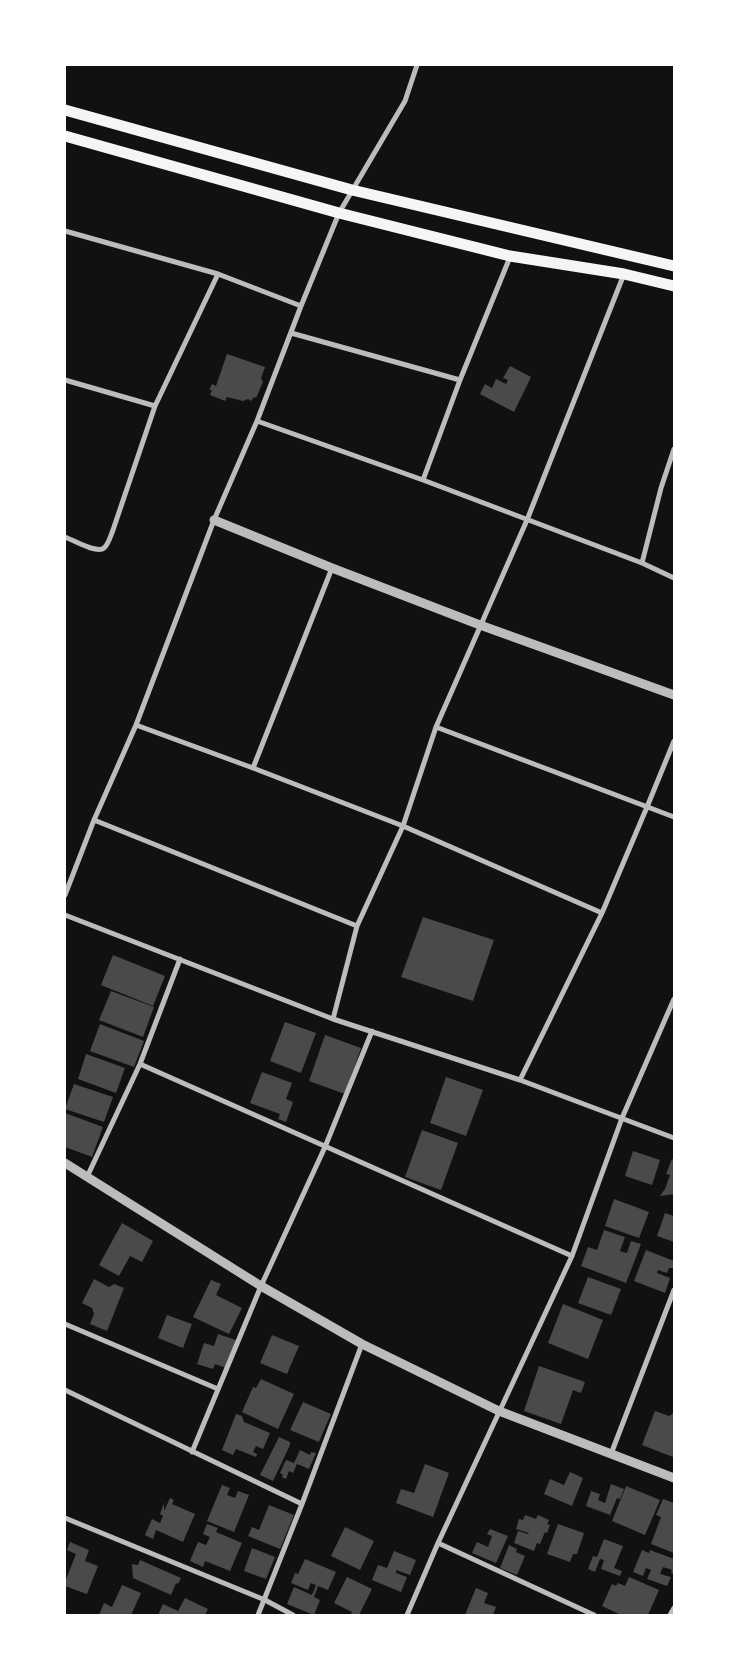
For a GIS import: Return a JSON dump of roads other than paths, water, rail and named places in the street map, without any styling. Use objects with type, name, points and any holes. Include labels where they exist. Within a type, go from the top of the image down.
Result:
[{"type":"main road","points":[[65,110],[352,190],[674,266]]},
{"type":"main road","points":[[65,136],[339,213],[510,256],[624,274],[674,286]]},
{"type":"street","points":[[65,896],[94,820],[136,725],[214,520],[257,421],[290,333],[339,213],[405,101],[417,65]]},
{"type":"street","points":[[65,231],[218,274],[301,306]]},
{"type":"street","points":[[423,480],[460,380],[510,256]]},
{"type":"street","points":[[65,536],[94,550],[104,548],[114,530],[155,406],[218,274]]},
{"type":"street","points":[[333,1019],[357,926],[402,826],[436,728],[527,520],[624,274]]},
{"type":"street","points":[[290,333],[460,380]]},
{"type":"street","points":[[65,380],[155,406]]},
{"type":"street","points":[[257,421],[423,480],[642,563],[674,578]]},
{"type":"street","points":[[642,563],[661,488],[674,448]]},
{"type":"street","points":[[214,520],[480,625],[674,694]]},
{"type":"street","points":[[253,768],[332,568]]},
{"type":"street","points":[[136,725],[402,826],[602,913]]},
{"type":"street","points":[[436,728],[674,817]]},
{"type":"street","points":[[520,1080],[602,913],[674,741]]},
{"type":"street","points":[[94,820],[357,926]]},
{"type":"street","points":[[65,915],[333,1019],[520,1080],[674,1138]]},
{"type":"street","points":[[87,1177],[140,1064],[180,959]]},
{"type":"street","points":[[407,1615],[499,1411],[572,1256],[622,1118],[674,999]]},
{"type":"street","points":[[192,1452],[261,1286],[325,1146],[372,1031]]},
{"type":"street","points":[[140,1064],[572,1256]]},
{"type":"street","points":[[65,1163],[261,1286],[362,1344],[499,1411],[674,1478]]},
{"type":"street","points":[[611,1454],[674,1290]]},
{"type":"street","points":[[65,1324],[218,1389]]},
{"type":"street","points":[[258,1615],[362,1344]]},
{"type":"street","points":[[65,1390],[302,1504]]},
{"type":"street","points":[[65,1518],[265,1600],[293,1615]]},
{"type":"street","points":[[438,1544],[594,1615]]},
{"type":"street","points":[[670,1615],[674,1608]]}]
